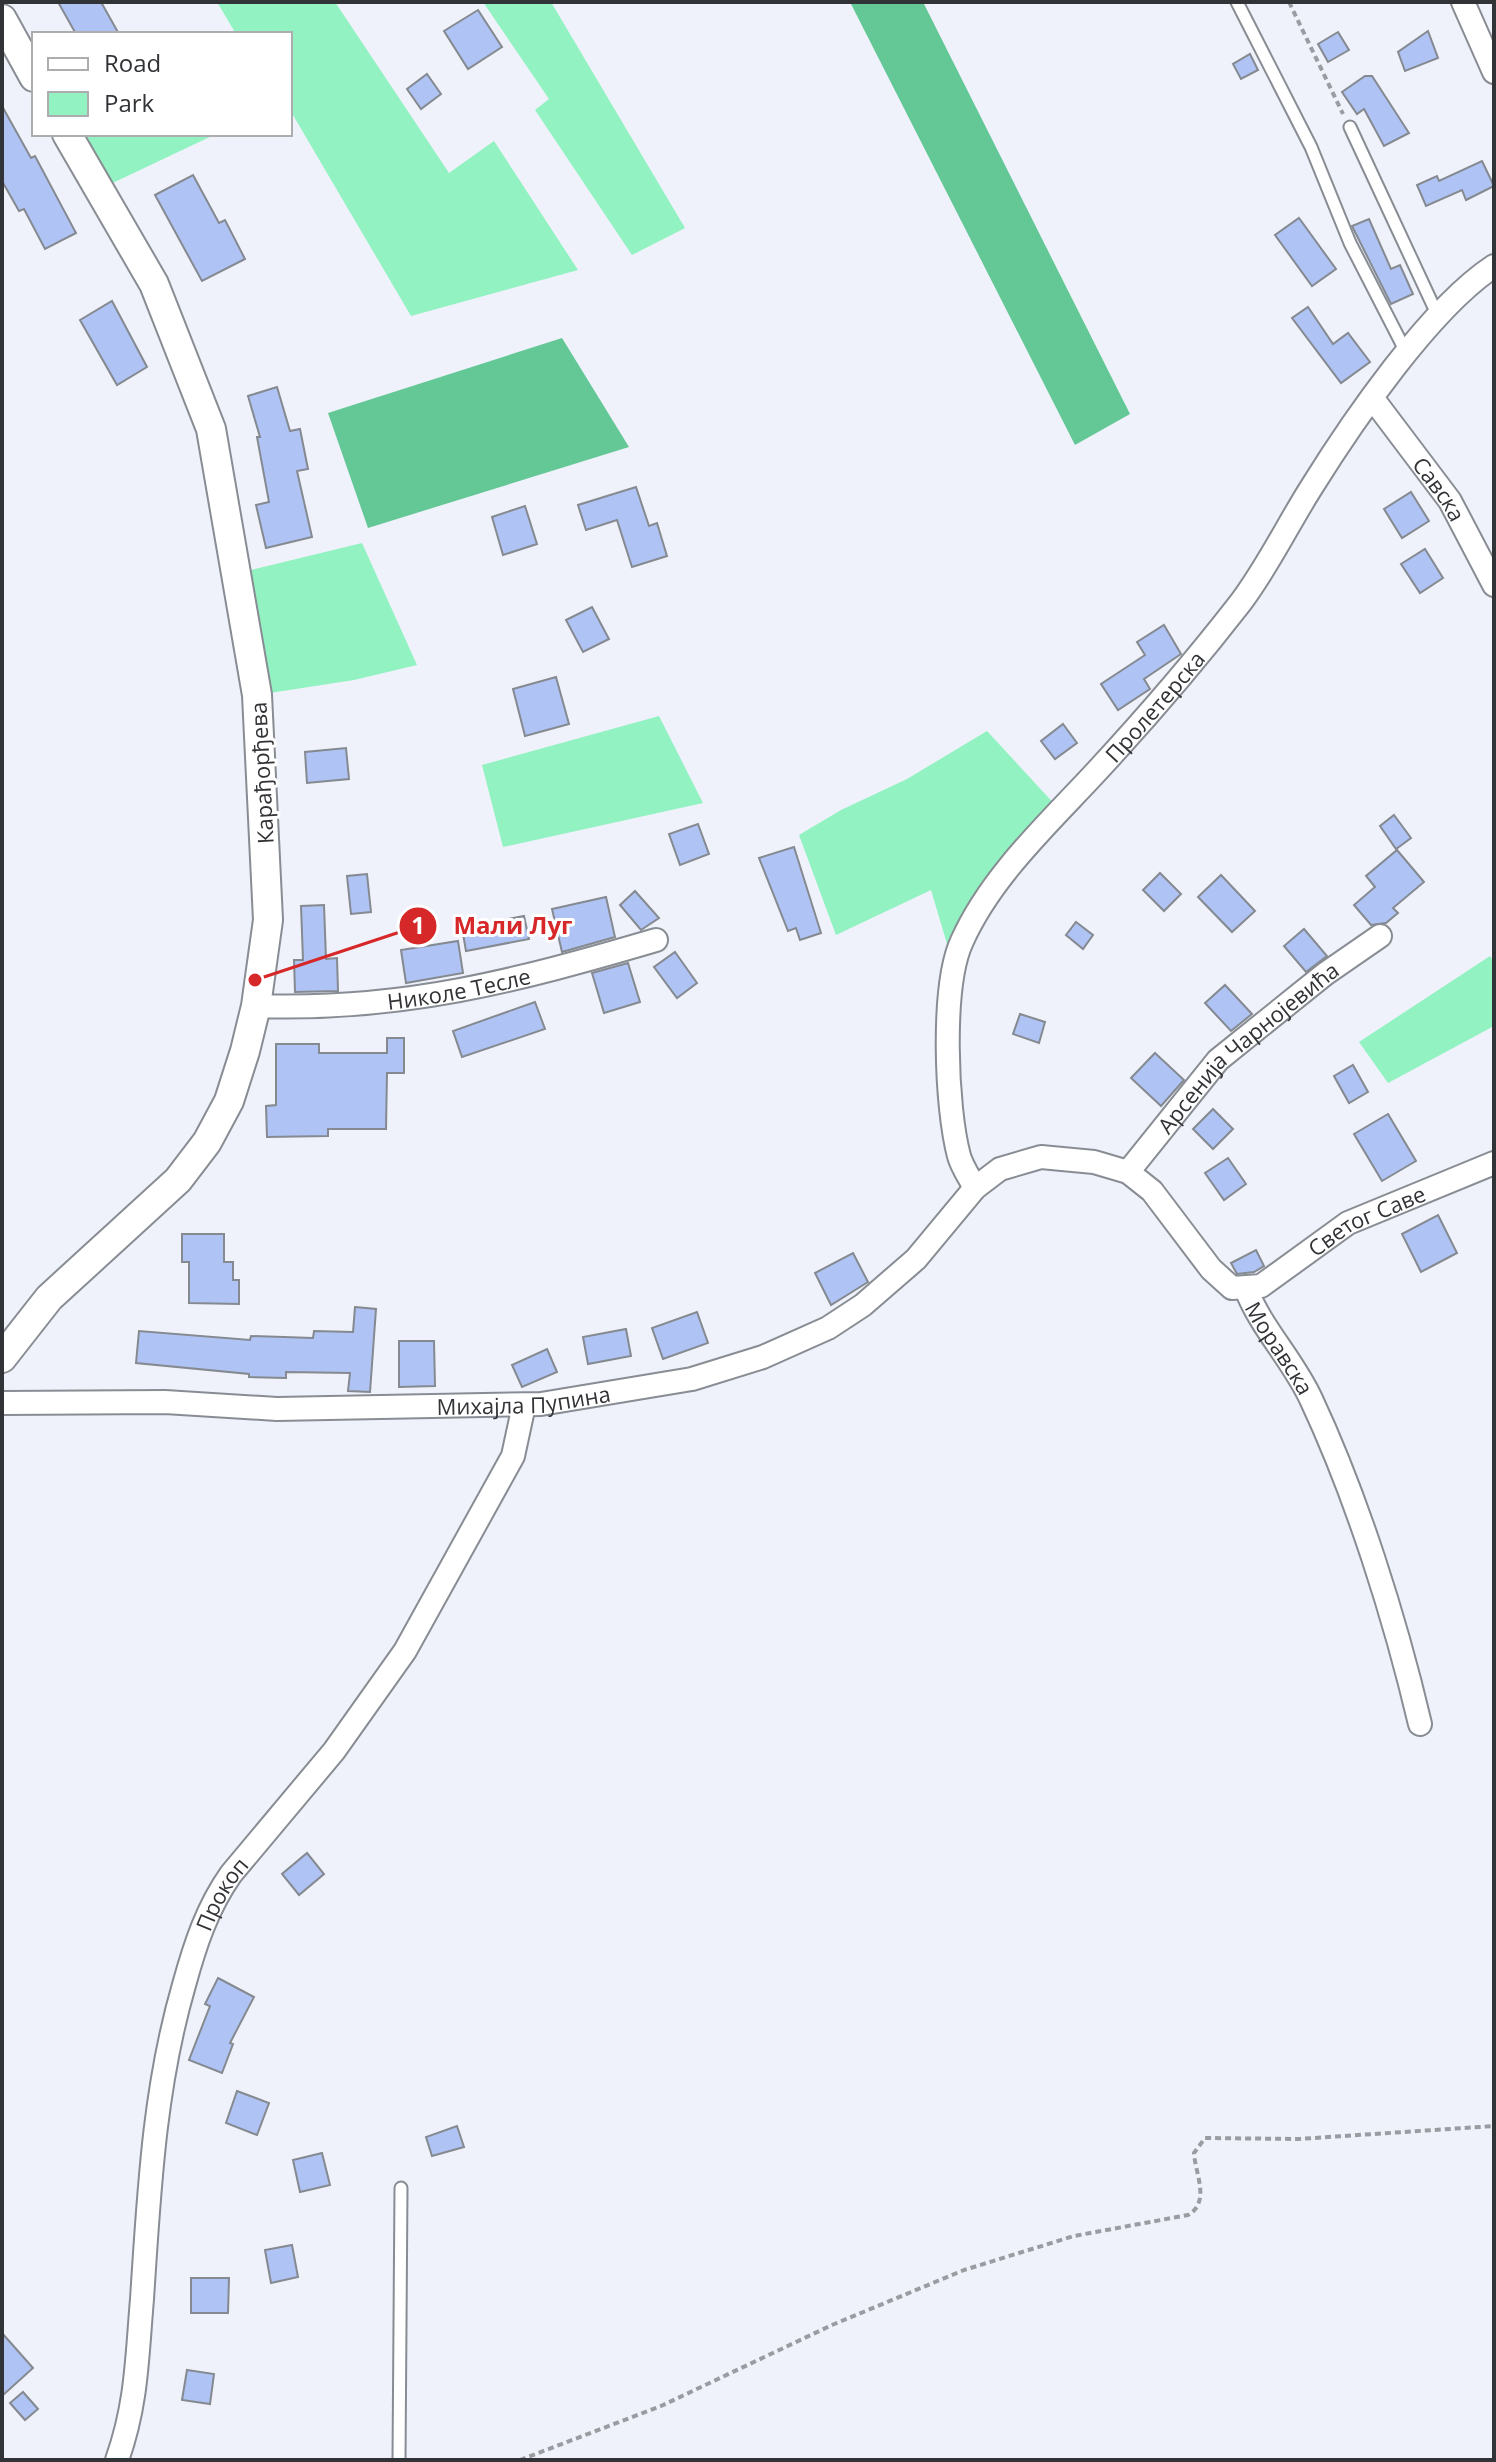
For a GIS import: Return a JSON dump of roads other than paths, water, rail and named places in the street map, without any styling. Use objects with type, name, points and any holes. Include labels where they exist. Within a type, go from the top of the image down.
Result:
[{"type":"street","points":[[1463,2],[1494,72]]},
{"type":"street","points":[[2,19],[32,73]]},
{"type":"street","name":"Карађорђева","points":[[2,1358],[49,1298],[193,1162],[229,1101],[256,1006],[268,909],[260,725],[253,663],[217,456],[203,402],[154,284],[68,136]]},
{"type":"street","name":"Пролетерска","points":[[975,1188],[959,1159],[954,1131],[948,1038],[953,964],[962,939],[1036,836],[1133,733],[1242,601],[1310,488],[1407,354],[1467,286],[1494,266]]},
{"type":"street","name":"Савска","points":[[1373,399],[1450,501],[1494,585]]},
{"type":"street","name":"Арсенија Чарнојевића","points":[[1128,1172],[1218,1060],[1314,983],[1380,936]]},
{"type":"street","name":"Николе Тесле","points":[[256,1006],[322,1008],[446,994],[523,978],[656,940]]},
{"type":"street","name":"Моравска","points":[[975,1188],[1000,1169],[1041,1157],[1094,1162],[1128,1172],[1152,1191],[1211,1269],[1232,1288],[1246,1289],[1254,1310],[1300,1375],[1324,1426],[1380,1584],[1420,1724]]},
{"type":"street","name":"Светог Саве","points":[[1246,1289],[1261,1286],[1348,1223],[1494,1163]]},
{"type":"street","name":"Михајла Пупина","points":[[2,1403],[165,1402],[277,1409],[524,1405],[692,1379],[800,1343],[863,1305],[916,1259],[975,1188]]},
{"type":"street","name":"Прокоп","points":[[117,2460],[138,2382],[150,2161],[162,2072],[197,1939],[216,1895],[231,1874],[334,1751],[405,1651],[513,1456],[524,1405]]},
{"type":"lane","points":[[1237,2],[1304,134],[1350,243],[1407,354]]},
{"type":"lane","points":[[1350,127],[1438,317]]},
{"type":"lane","points":[[399,2460],[401,2188]]},
{"type":"place","name":"Мали Луг","points":[[255,980]]}]
